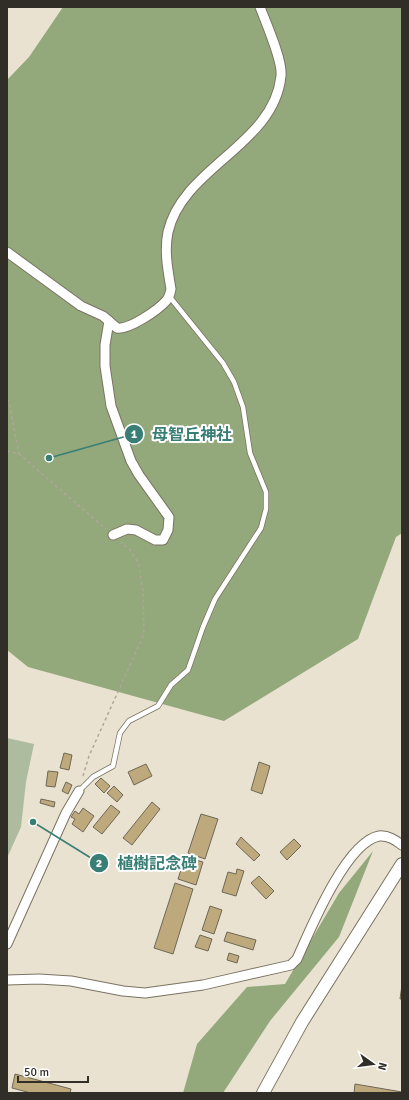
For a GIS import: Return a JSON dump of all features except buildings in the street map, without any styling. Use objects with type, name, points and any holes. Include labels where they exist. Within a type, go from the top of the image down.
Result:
[{"type":"street","points":[[7,252],[81,306],[103,316],[117,328],[127,328],[166,302],[170,296],[170,290],[166,247],[173,216],[184,199],[204,177],[266,117],[275,103],[282,76],[280,64],[260,7]]},
{"type":"street","points":[[109,321],[105,366],[111,406],[130,461],[138,475],[169,517],[168,530],[163,540],[155,540],[136,530],[127,529],[113,535]]},
{"type":"street","points":[[7,944],[64,818],[79,791]]},
{"type":"street","points":[[7,980],[39,979],[71,981],[123,991],[144,993],[203,985],[291,965],[297,959],[318,913],[338,877],[348,861],[365,842],[383,836],[389,837],[402,845]]},
{"type":"street","points":[[263,1093],[302,1022],[402,864]]},
{"type":"lane","points":[[79,791],[93,777],[113,766],[120,733],[129,721],[158,706],[172,685],[188,670],[203,627],[215,599],[261,528],[266,509],[266,492],[250,453],[243,407],[234,382],[223,363],[170,296]]},
{"type":"path","points":[[7,399],[9,402],[20,454]]},
{"type":"path","points":[[7,451],[20,454],[130,550],[138,562],[144,591],[144,634],[89,756],[79,791]]},
{"type":"green space","points":[[63,7],[402,7],[402,533],[396,537],[358,639],[224,721],[28,667],[7,650],[7,80],[29,57]]},
{"type":"green space","points":[[7,738],[34,744],[26,782],[21,827],[7,858]]},
{"type":"green space","points":[[373,851],[339,937],[270,1021],[223,1093],[183,1093],[197,1044],[247,987],[285,984],[339,893]]},
{"type":"place","name":"母智丘神社","points":[[49,458]]},
{"type":"place","name":"植樹記念碑","points":[[33,822]]}]
